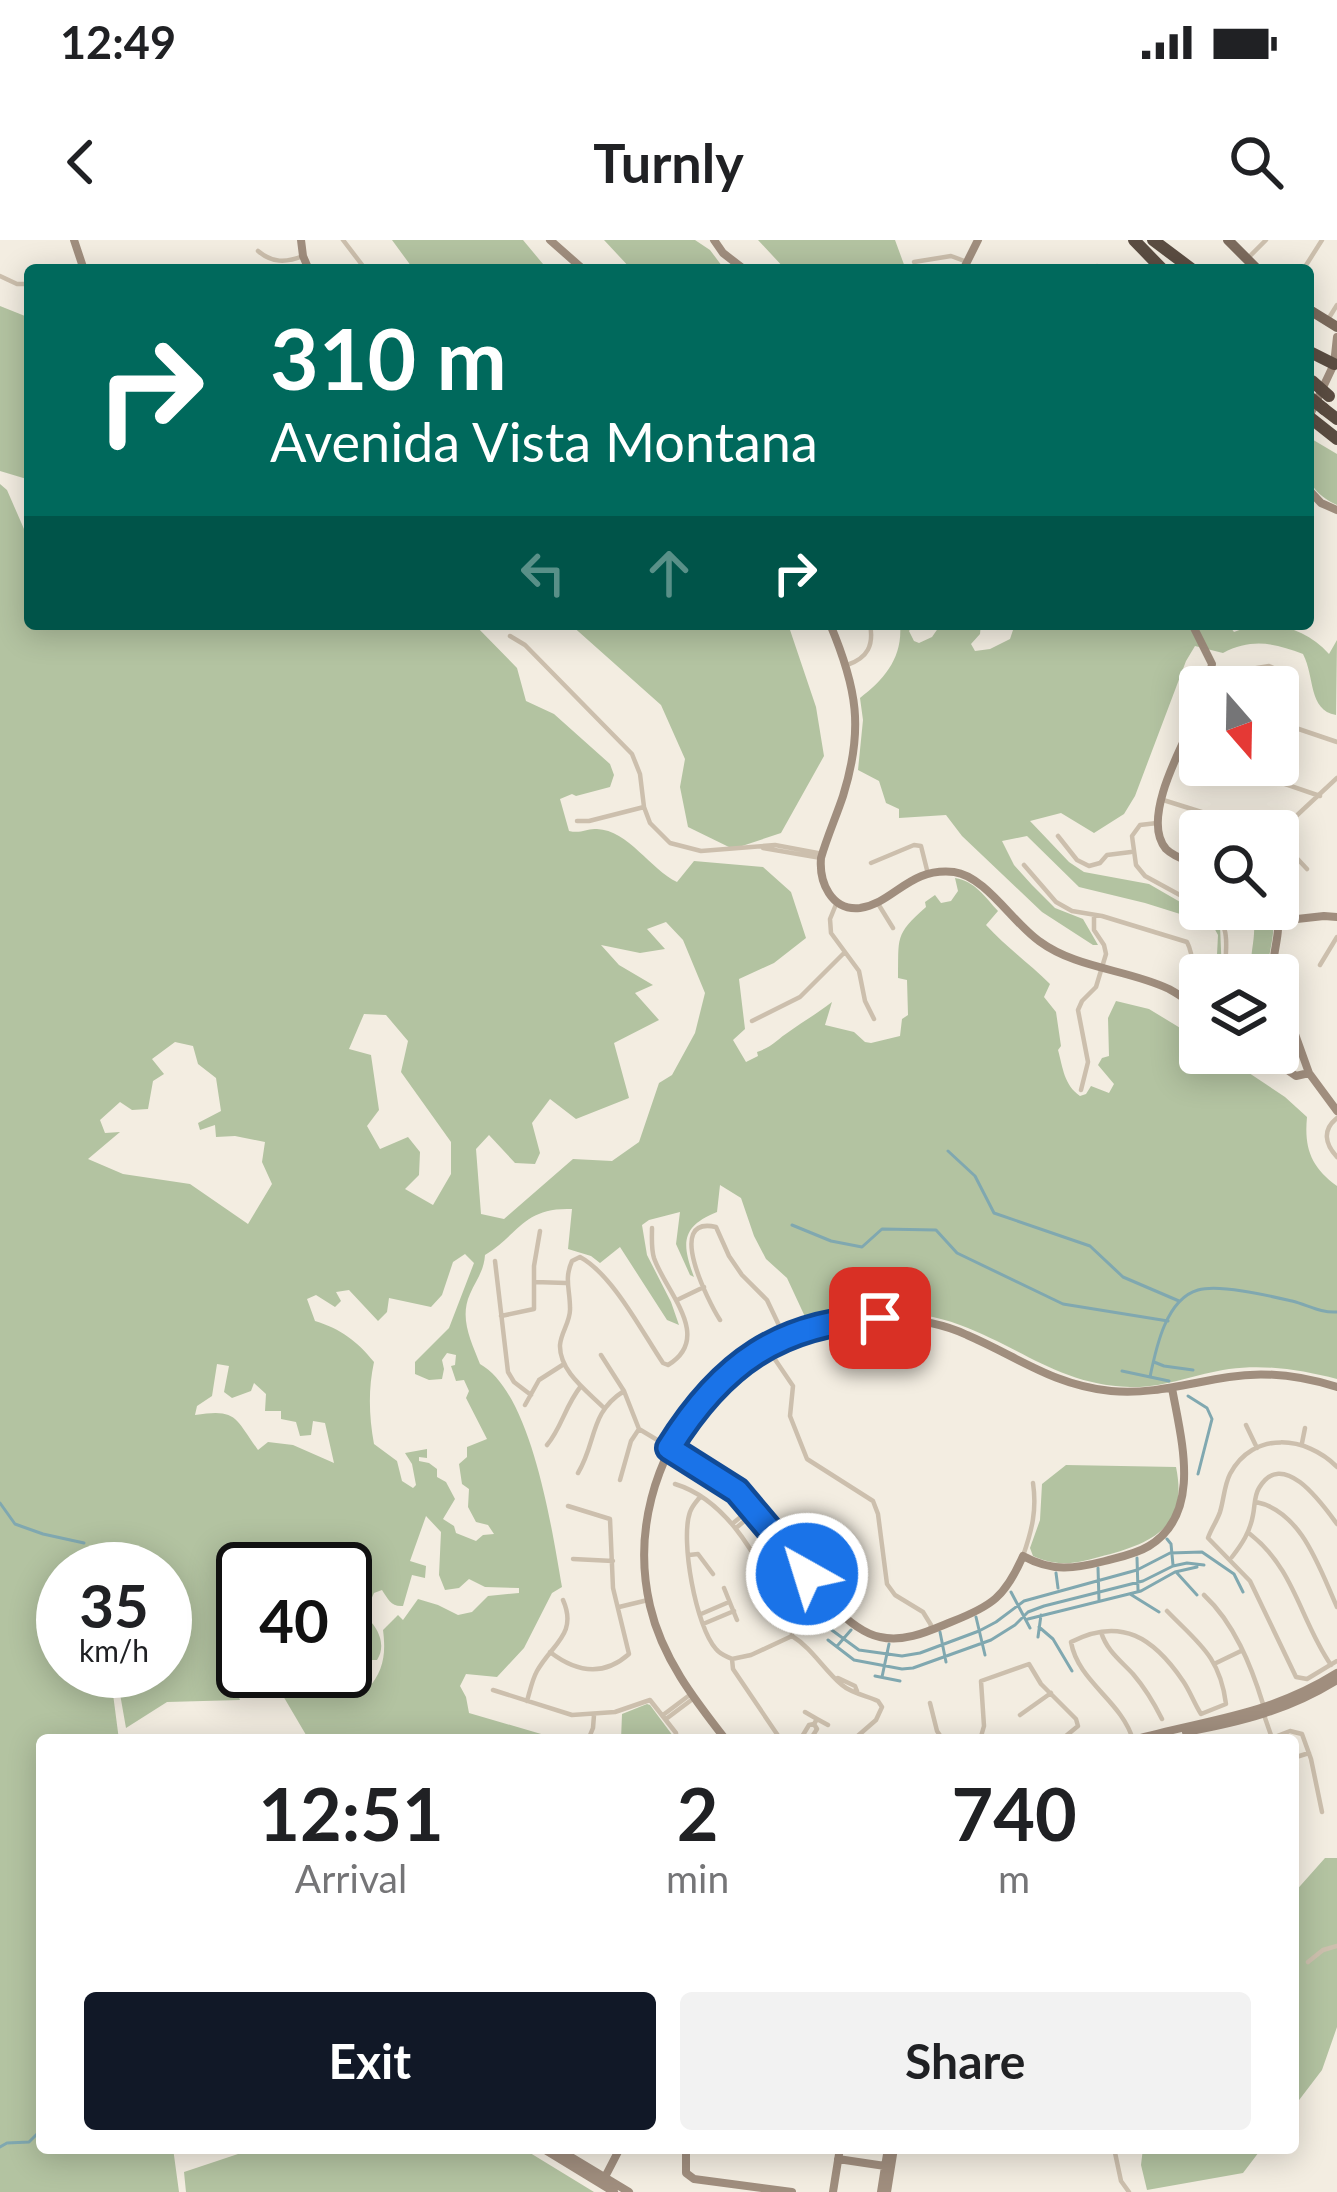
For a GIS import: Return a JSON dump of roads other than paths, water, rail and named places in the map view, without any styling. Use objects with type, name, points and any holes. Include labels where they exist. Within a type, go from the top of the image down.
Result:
[{"type":"highway","points":[[1134,240],[1157,264]]},
{"type":"highway","points":[[1152,240],[1176,264]]},
{"type":"highway","points":[[1152,240],[1185,264]]},
{"type":"highway","points":[[1330,402],[1337,418]]},
{"type":"main road","points":[[1228,240],[1252,264]]},
{"type":"street","points":[[301,240],[306,264]]},
{"type":"street","points":[[343,240],[361,264]]},
{"type":"street","points":[[550,240],[577,264]]},
{"type":"street","points":[[714,240],[737,264]]},
{"type":"street","points":[[1247,259],[1266,240]]},
{"type":"street","points":[[258,251],[283,262],[303,256]]},
{"type":"street","points":[[914,262],[951,256],[962,264]]},
{"type":"street","points":[[1332,324],[1337,305]]},
{"type":"street","points":[[1314,406],[1336,364],[1337,337]]},
{"type":"street","points":[[832,630],[857,708],[855,748],[820,872],[824,887],[837,902],[862,908],[928,874],[959,872],[974,879],[1038,941],[1058,953],[1179,995]]},
{"type":"street","points":[[845,665],[868,652],[871,630]]},
{"type":"street","points":[[1195,630],[1212,666]]},
{"type":"street","points":[[510,636],[525,645],[632,754],[644,807],[657,833],[670,843],[701,851],[775,845],[822,856]]},
{"type":"street","points":[[1299,729],[1337,742]]},
{"type":"street","points":[[1179,756],[1160,799],[1157,823],[1159,837],[1169,852],[1179,857]]},
{"type":"street","points":[[1299,816],[1337,778]]},
{"type":"street","points":[[1291,786],[1320,796]]},
{"type":"street","points":[[1160,799],[1195,810]]},
{"type":"street","points":[[577,821],[644,807]]},
{"type":"street","points":[[1157,823],[1141,825],[1132,836],[1136,865],[1145,876],[1179,895]]},
{"type":"street","points":[[1058,836],[1077,860],[1089,866],[1107,855],[1133,851]]},
{"type":"street","points":[[872,863],[921,846],[928,874]]},
{"type":"street","points":[[1299,860],[1307,869]]},
{"type":"street","points":[[1024,865],[1056,902],[1072,911],[1187,942],[1191,954]]},
{"type":"street","points":[[837,902],[830,919],[831,933],[859,971],[874,1019]]},
{"type":"street","points":[[877,902],[893,928]]},
{"type":"street","points":[[1081,1090],[1088,1062],[1078,1010],[1096,987],[1106,949],[1094,930],[1094,915]]},
{"type":"street","points":[[1299,919],[1337,917]]},
{"type":"street","points":[[1320,965],[1337,937]]},
{"type":"street","points":[[752,1021],[800,997],[845,952]]},
{"type":"street","points":[[1299,1046],[1309,1073],[1337,1115],[1327,1132],[1327,1142],[1337,1157]]},
{"type":"street","points":[[1293,1074],[1309,1073]]},
{"type":"street","points":[[720,1320],[691,1256],[693,1236],[710,1224],[742,1275],[767,1300],[785,1338]]},
{"type":"street","points":[[603,1407],[564,1364],[560,1345],[571,1311],[566,1283],[572,1261],[585,1258],[606,1278],[668,1365],[684,1352],[687,1341],[684,1316],[654,1257],[652,1228]]},
{"type":"street","points":[[501,1316],[534,1309],[540,1231]]},
{"type":"street","points":[[495,1261],[508,1372],[531,1395]]},
{"type":"street","points":[[534,1282],[566,1283]]},
{"type":"street","points":[[677,1300],[704,1287]]},
{"type":"street","points":[[721,1734],[671,1662],[655,1625],[644,1556],[646,1523],[669,1448],[700,1400],[769,1345],[849,1319],[888,1318],[932,1323],[964,1333],[1075,1385],[1126,1392],[1270,1375],[1337,1387]]},
{"type":"street","points":[[769,1345],[793,1385],[790,1416],[807,1459],[873,1501],[887,1584],[895,1595],[923,1612],[930,1630]]},
{"type":"street","points":[[601,1355],[624,1391],[639,1429],[720,1478],[755,1509],[848,1622],[874,1636],[914,1636],[995,1601],[1010,1585],[1033,1530],[1033,1483]]},
{"type":"street","points":[[525,1406],[539,1380],[564,1364]]},
{"type":"street","points":[[547,1445],[567,1403],[581,1386]]},
{"type":"street","points":[[1023,1556],[1055,1569],[1074,1569],[1139,1551],[1167,1531],[1177,1515],[1184,1485],[1172,1388]]},
{"type":"street","points":[[578,1474],[603,1407],[624,1391]]},
{"type":"street","points":[[1246,1425],[1257,1448]]},
{"type":"street","points":[[1302,1443],[1305,1427]]},
{"type":"street","points":[[620,1480],[639,1429]]},
{"type":"street","points":[[1335,1670],[1303,1680],[1296,1677],[1250,1581],[1208,1541],[1229,1475],[1257,1448],[1302,1443],[1337,1466]]},
{"type":"street","points":[[1230,1558],[1248,1533],[1256,1492],[1266,1480],[1282,1474],[1303,1483],[1337,1524]]},
{"type":"street","points":[[675,1484],[701,1496],[734,1526],[765,1573],[790,1621],[792,1636]]},
{"type":"street","points":[[701,1496],[688,1517],[690,1572],[699,1614],[717,1650],[732,1659],[792,1636]]},
{"type":"street","points":[[1255,1502],[1268,1504],[1306,1541],[1337,1607]]},
{"type":"street","points":[[550,1652],[572,1667],[591,1670],[629,1654],[613,1588],[610,1519],[568,1506]]},
{"type":"street","points":[[734,1526],[755,1509]]},
{"type":"street","points":[[1248,1533],[1278,1561],[1313,1639],[1335,1670]]},
{"type":"street","points":[[689,1555],[698,1554],[713,1574]]},
{"type":"street","points":[[573,1559],[613,1561]]},
{"type":"street","points":[[690,1572],[707,1566]]},
{"type":"street","points":[[724,1588],[737,1619]]},
{"type":"street","points":[[1204,1595],[1223,1614],[1258,1687],[1269,1734]]},
{"type":"street","points":[[527,1700],[538,1670],[569,1623],[563,1600]]},
{"type":"street","points":[[616,1607],[649,1600]]},
{"type":"street","points":[[699,1614],[729,1602]]},
{"type":"street","points":[[703,1624],[734,1611]]},
{"type":"street","points":[[1131,1734],[1124,1717],[1089,1679],[1070,1646],[1076,1638],[1115,1629],[1129,1631],[1152,1646],[1180,1678],[1202,1714],[1226,1704],[1203,1645],[1167,1611]]},
{"type":"street","points":[[1101,1632],[1107,1649],[1149,1694],[1162,1719]]},
{"type":"street","points":[[792,1636],[842,1684],[878,1701],[882,1707],[876,1720],[860,1734]]},
{"type":"street","points":[[1214,1664],[1241,1651]]},
{"type":"street","points":[[732,1659],[733,1669],[777,1734]]},
{"type":"street","points":[[982,1734],[981,1681],[1029,1664],[1076,1719],[1078,1726],[1068,1734]]},
{"type":"street","points":[[1174,1734],[1264,1712],[1335,1670]]},
{"type":"street","points":[[493,1690],[572,1714],[615,1712],[650,1700],[674,1734]]},
{"type":"street","points":[[1020,1715],[1051,1693]]},
{"type":"street","points":[[664,1717],[692,1696]]},
{"type":"street","points":[[930,1702],[939,1734]]},
{"type":"street","points":[[805,1712],[816,1722],[814,1734]]},
{"type":"street","points":[[590,1734],[594,1715]]},
{"type":"street","points":[[804,1734],[816,1722],[828,1724]]},
{"type":"street","points":[[1288,1734],[1298,1731],[1302,1735],[1322,1812]]},
{"type":"street","points":[[1299,1756],[1309,1753]]},
{"type":"street","points":[[1307,1962],[1337,1946]]},
{"type":"street","points":[[553,2154],[629,2192]]},
{"type":"street","points":[[565,2154],[614,2192]]},
{"type":"street","points":[[603,2180],[617,2154]]},
{"type":"street","points":[[686,2154],[686,2173],[694,2180],[792,2192]]},
{"type":"street","points":[[832,2192],[839,2154]]},
{"type":"street","points":[[884,2192],[889,2154]]},
{"type":"street","points":[[884,2192],[890,2154]]},
{"type":"street","points":[[1114,2154],[1129,2192]]},
{"type":"street","points":[[838,2159],[885,2166]]},
{"type":"waterway","points":[[948,1151],[975,1176],[994,1213],[1090,1246],[1123,1277],[1179,1301]]},
{"type":"waterway","points":[[792,1225],[862,1247],[882,1229],[936,1230],[957,1253],[1063,1304],[1168,1321]]},
{"type":"waterway","points":[[1150,1377],[1170,1314],[1198,1290],[1245,1291],[1337,1312]]},
{"type":"waterway","points":[[1154,1362],[1193,1370]]},
{"type":"waterway","points":[[1122,1371],[1169,1381]]},
{"type":"waterway","points":[[1188,1396],[1207,1408],[1212,1419],[1198,1474]]},
{"type":"waterway","points":[[0,1503],[15,1524],[79,1542]]},
{"type":"waterway","points":[[1167,1539],[1173,1565]]},
{"type":"waterway","points":[[796,1585],[829,1628],[859,1650],[902,1656],[979,1631],[1024,1601],[1137,1570],[1170,1553],[1202,1552],[1234,1574],[1243,1592]]},
{"type":"waterway","points":[[1137,1558],[1138,1590]]},
{"type":"waterway","points":[[828,1640],[854,1660],[913,1668],[991,1640],[1044,1606],[1143,1581],[1173,1566],[1204,1565]]},
{"type":"waterway","points":[[1028,1619],[1141,1591],[1175,1572],[1197,1567]]},
{"type":"waterway","points":[[1098,1568],[1099,1600]]},
{"type":"waterway","points":[[1056,1573],[1058,1588]]},
{"type":"waterway","points":[[1177,1573],[1197,1595]]},
{"type":"waterway","points":[[1011,1592],[1030,1628]]},
{"type":"waterway","points":[[1130,1594],[1159,1612]]},
{"type":"waterway","points":[[1038,1637],[1041,1615]]},
{"type":"waterway","points":[[976,1617],[985,1655]]},
{"type":"waterway","points":[[1039,1627],[1053,1639],[1072,1671]]},
{"type":"waterway","points":[[838,1645],[851,1630]]},
{"type":"waterway","points":[[940,1632],[946,1662]]},
{"type":"waterway","points":[[882,1677],[889,1644]]},
{"type":"waterway","points":[[875,1676],[900,1681]]},
{"type":"waterway","points":[[0,2147],[29,2142],[36,2135]]}]
